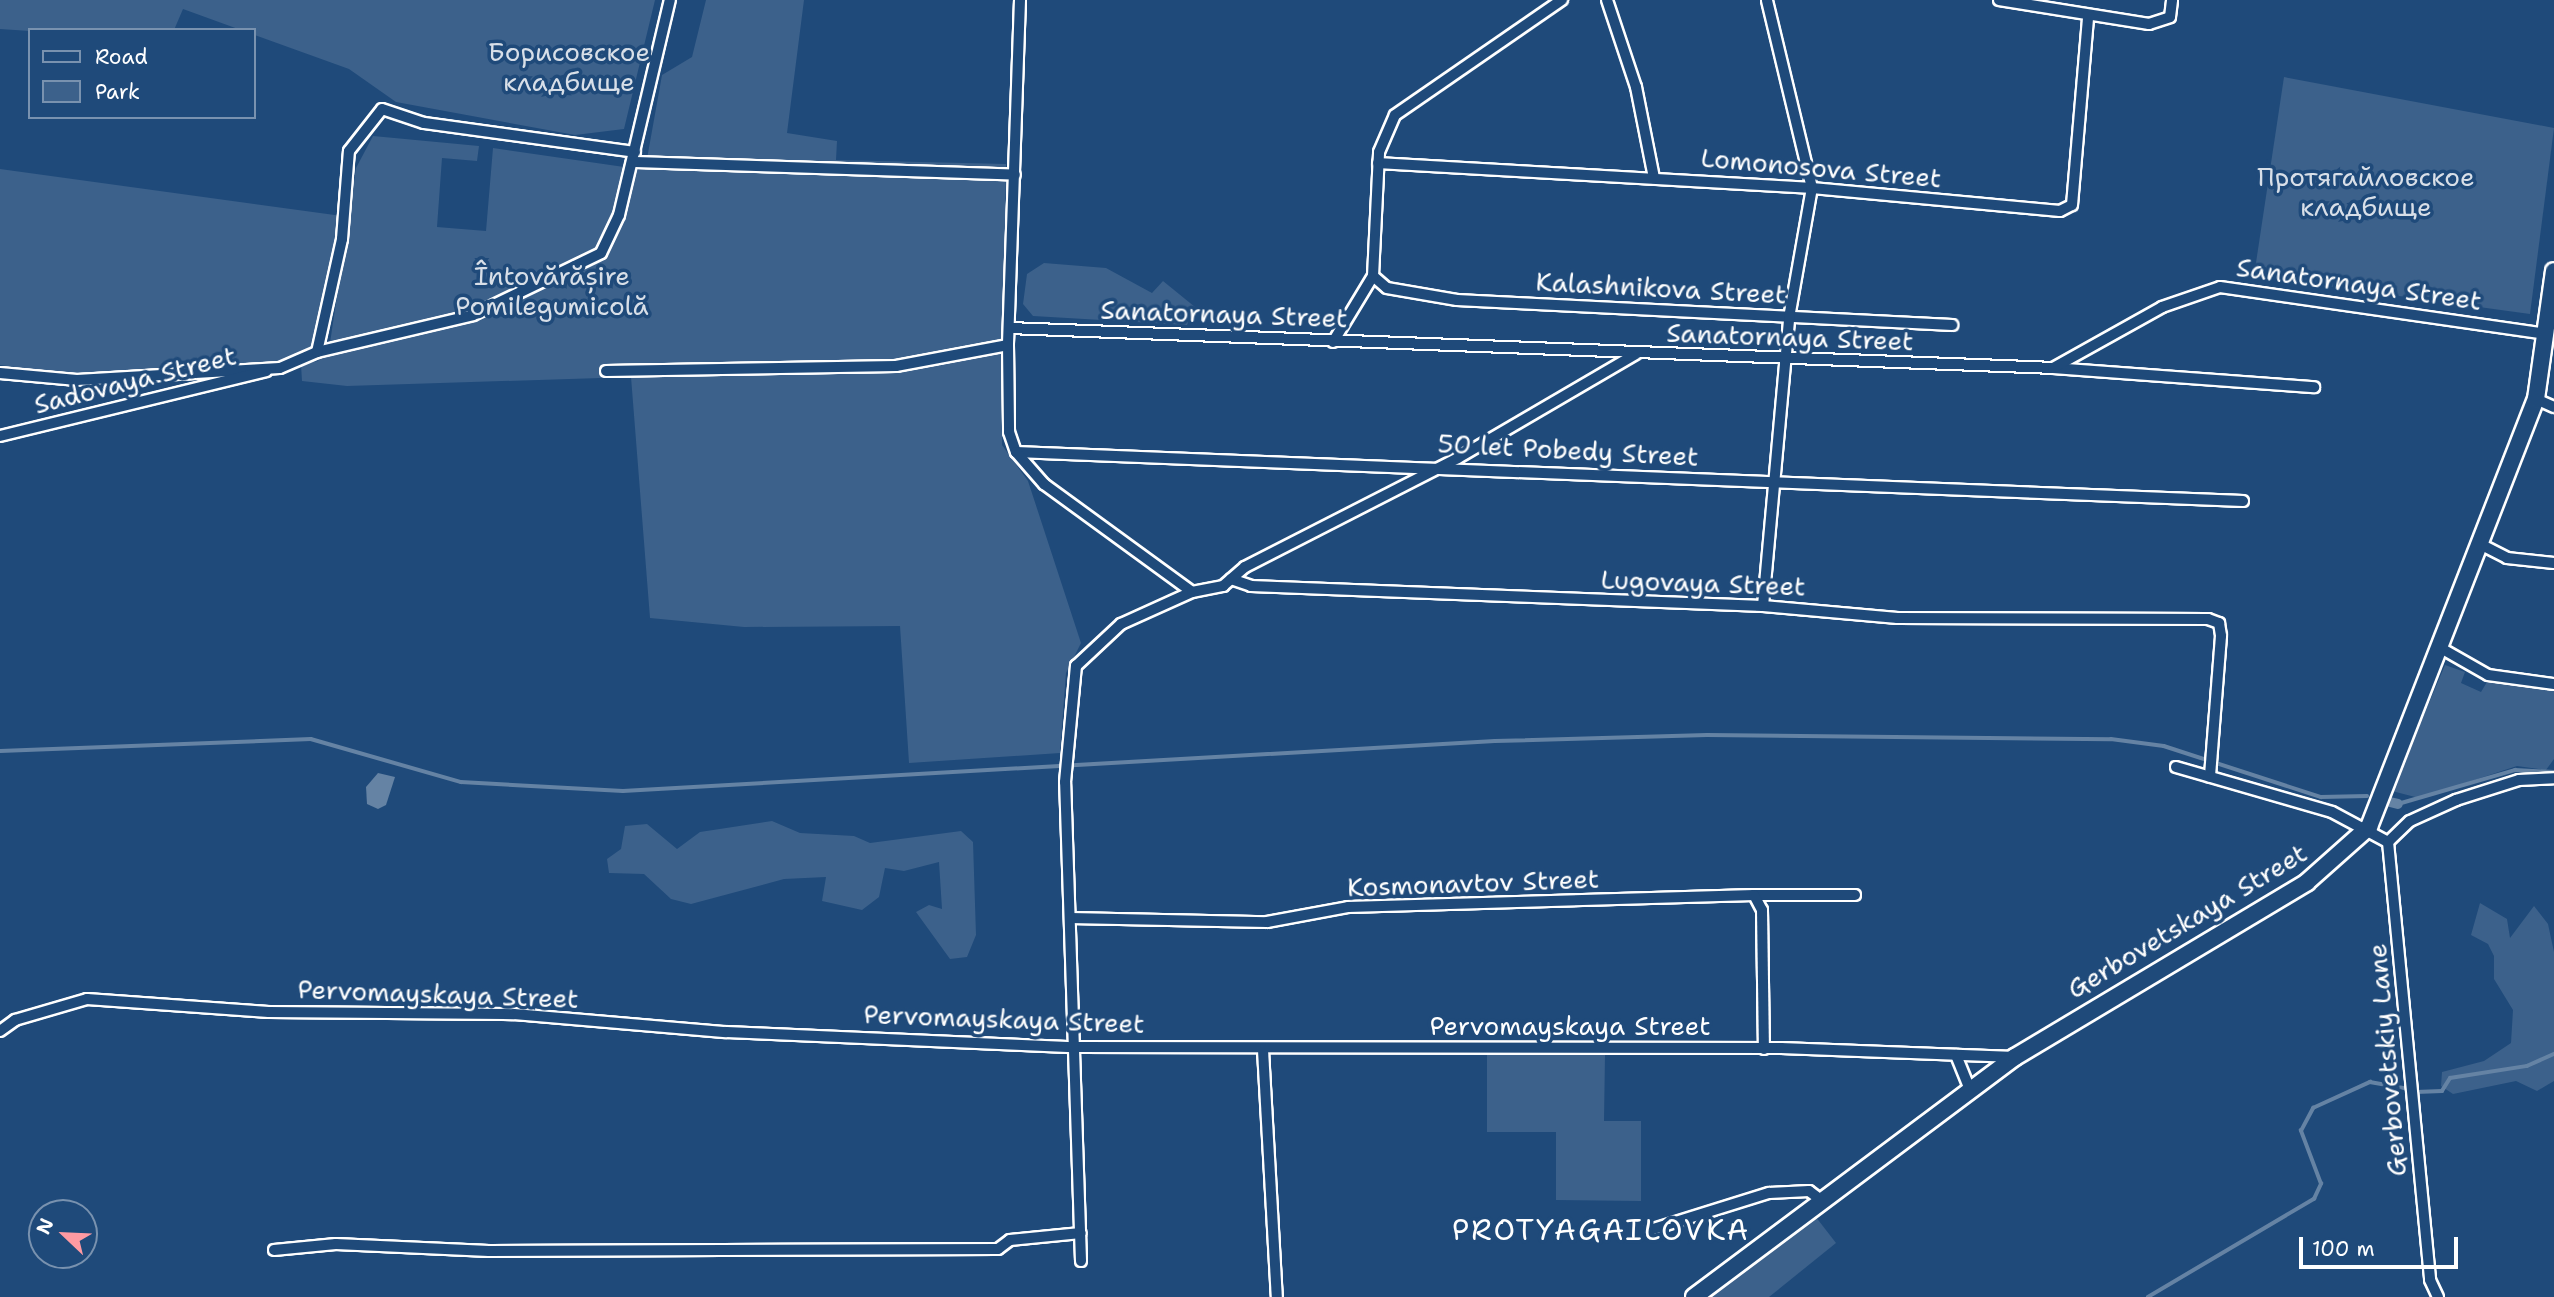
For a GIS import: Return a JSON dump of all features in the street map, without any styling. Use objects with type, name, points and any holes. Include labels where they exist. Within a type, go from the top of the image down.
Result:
[{"type":"street","points":[[0,373],[76,380],[280,368],[317,352],[473,315],[586,263],[613,234],[634,157],[670,0]]},
{"type":"street","points":[[1020,0],[1008,345],[1009,432],[1016,453],[1044,484],[1192,592]]},
{"type":"street","points":[[1333,342],[1373,276],[1379,158],[1395,115],[1562,0]]},
{"type":"street","points":[[1607,0],[1636,87],[1654,178]]},
{"type":"street","points":[[1763,606],[1777,484],[1789,318],[1812,188],[1767,0]]},
{"type":"street","points":[[1999,0],[2088,19],[2149,24],[2170,17],[2172,0]]},
{"type":"street","name":"Lomonosova Street","points":[[1379,158],[1812,188],[2060,211],[2072,205],[2088,19]]},
{"type":"street","points":[[317,352],[342,239],[349,151],[382,109],[424,123],[634,157],[1015,175]]},
{"type":"street","name":"Gerbovetskaya Street","points":[[1694,1297],[2015,1057],[2307,882],[2369,827],[2536,399],[2553,296],[2554,271]]},
{"type":"street","name":"Kalashnikova Street","points":[[1373,276],[1387,288],[1457,300],[1952,325]]},
{"type":"street","name":"Sanatornaya Street","points":[[1009,328],[1785,360],[2053,368],[2162,307],[2220,287],[2547,334]]},
{"type":"street","points":[[606,371],[896,366],[1008,345]]},
{"type":"street","points":[[1081,1261],[1065,782],[1070,694],[1076,666],[1091,648],[1121,624],[1192,592],[1231,579],[1442,466],[1636,354]]},
{"type":"street","name":"Sadovaya Street","points":[[0,436],[280,368]]},
{"type":"street","points":[[2053,368],[2314,387]]},
{"type":"street","points":[[2536,399],[2554,407]]},
{"type":"street","name":"50 let Pobedy Street","points":[[1016,453],[1442,466],[1777,484],[2243,501]]},
{"type":"street","points":[[2478,543],[2507,558],[2554,563]]},
{"type":"street","name":"Lugovaya Street","points":[[1231,579],[1307,589],[1763,606],[1897,618],[2174,618],[2219,624],[2210,777]]},
{"type":"street","points":[[2438,647],[2488,675],[2554,684]]},
{"type":"street","points":[[2176,767],[2369,827],[2388,842],[2410,821],[2456,800],[2519,780],[2554,778]]},
{"type":"street","name":"Gerbovetskiy Lane","points":[[2388,842],[2430,1280],[2438,1297]]},
{"type":"street","points":[[1754,895],[1762,910],[1764,1049]]},
{"type":"street","name":"Kosmonavtov Street","points":[[1070,918],[1267,922],[1348,907],[1754,895],[1855,895]]},
{"type":"street","name":"Pervomayskaya Street","points":[[0,1031],[15,1020],[88,999],[269,1012],[514,1014],[726,1032],[1074,1047],[1263,1050],[1764,1049],[2015,1057]]},
{"type":"street","points":[[1263,1050],[1278,1297]]},
{"type":"street","points":[[1955,1055],[1970,1090]]},
{"type":"street","points":[[1650,1230],[1769,1193],[1810,1191],[1821,1200]]},
{"type":"street","points":[[274,1250],[336,1244],[489,1251],[998,1249],[1010,1240],[1081,1233]]},
{"type":"street","points":[[2430,1280],[2431,1297]]},
{"type":"green space","name":"Борисовское кладбище","points":[[0,0],[655,0],[624,129],[575,135],[396,102],[349,69],[256,35],[256,28],[236,28],[183,9],[175,28],[0,29]]},
{"type":"green space","name":"Întovărășire Pomilegumicolă","points":[[706,0],[804,0],[787,133],[837,141],[836,160],[1006,164],[1002,445],[1028,481],[1081,643],[1066,673],[1060,753],[909,763],[900,626],[744,627],[650,618],[631,377],[347,386],[302,381],[301,365],[318,361],[330,343],[356,168],[373,136],[479,146],[477,161],[442,158],[437,227],[486,231],[493,148],[645,170],[662,75],[692,57]]},
{"type":"green space","name":"Протягайловское кладбище","points":[[2284,77],[2554,128],[2530,314],[2254,276]]},
{"type":"green space","points":[[0,169],[342,216],[320,338],[301,356],[279,362],[74,375],[0,365]]},
{"type":"green space","points":[[1044,263],[1106,268],[1152,293],[1163,281],[1195,307],[1187,325],[1033,316],[1023,304],[1027,274]]},
{"type":"green space","points":[[2445,665],[2465,672],[2461,683],[2481,692],[2487,682],[2554,690],[2554,759],[2546,770],[2517,766],[2419,798],[2392,791]]},
{"type":"green space","points":[[772,821],[800,833],[854,836],[870,843],[961,831],[973,842],[976,935],[967,957],[950,959],[916,912],[929,905],[942,909],[939,862],[904,871],[885,868],[879,897],[862,910],[822,901],[826,877],[784,879],[691,904],[671,899],[644,874],[609,873],[607,859],[621,849],[625,826],[647,824],[677,849],[700,832]]},
{"type":"green space","points":[[2480,903],[2507,919],[2510,938],[2534,906],[2548,924],[2554,952],[2554,1081],[2537,1091],[2516,1081],[2453,1094],[2441,1086],[2442,1072],[2484,1061],[2511,1043],[2513,1010],[2494,979],[2494,956],[2488,944],[2471,935]]},
{"type":"green space","points":[[1487,1055],[1605,1055],[1604,1121],[1641,1121],[1641,1201],[1556,1200],[1556,1132],[1487,1132]]},
{"type":"green space","points":[[1812,1212],[1836,1243],[1769,1297],[1706,1297]]},
{"type":"shaded area","points":[[378,773],[395,777],[386,805],[378,809],[367,804],[366,787]]},
{"type":"waterway","points":[[0,751],[311,739],[461,782],[623,791],[1495,741],[1707,735],[2111,739],[2164,746],[2321,797],[2367,796]]},
{"type":"waterway","points":[[2398,804],[2515,770],[2554,772]]},
{"type":"waterway","points":[[2390,802],[2398,804]]},
{"type":"waterway","points":[[2416,1092],[2442,1091],[2450,1078],[2527,1066],[2554,1054]]},
{"type":"waterway","points":[[2148,1297],[2314,1199],[2321,1184],[2301,1131],[2313,1108],[2370,1082],[2408,1089]]},
{"type":"district","name":"PROTYAGAILOVKA","points":[[1601,1230]]}]
